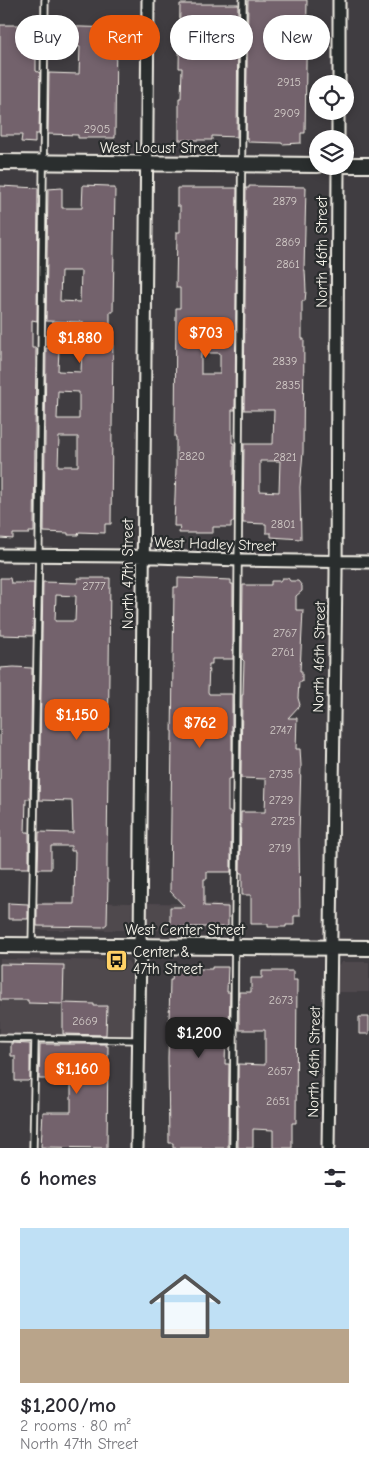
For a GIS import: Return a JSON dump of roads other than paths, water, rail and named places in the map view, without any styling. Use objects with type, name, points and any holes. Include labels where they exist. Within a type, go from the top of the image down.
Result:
[{"type":"street","name":"North 47th Street","points":[[137,1148],[148,0]]},
{"type":"street","points":[[339,0],[339,75]]},
{"type":"street","name":"West Locust Street","points":[[0,162],[309,165]]},
{"type":"street","points":[[354,165],[369,165]]},
{"type":"street","name":"North 46th Street","points":[[328,1148],[336,562],[338,175]]},
{"type":"street","name":"West Hadley Street","points":[[0,555],[144,556],[369,562]]},
{"type":"street","name":"West Center Street","points":[[0,945],[369,948]]},
{"type":"lane","points":[[32,945],[39,556],[45,0]]},
{"type":"lane","points":[[233,1148],[243,0]]},
{"type":"lane","points":[[0,1038],[138,1040]]},
{"type":"lane","points":[[33,1148],[35,1039]]},
{"type":"place","name":"Center & 47th Street","points":[[117,961]]}]
